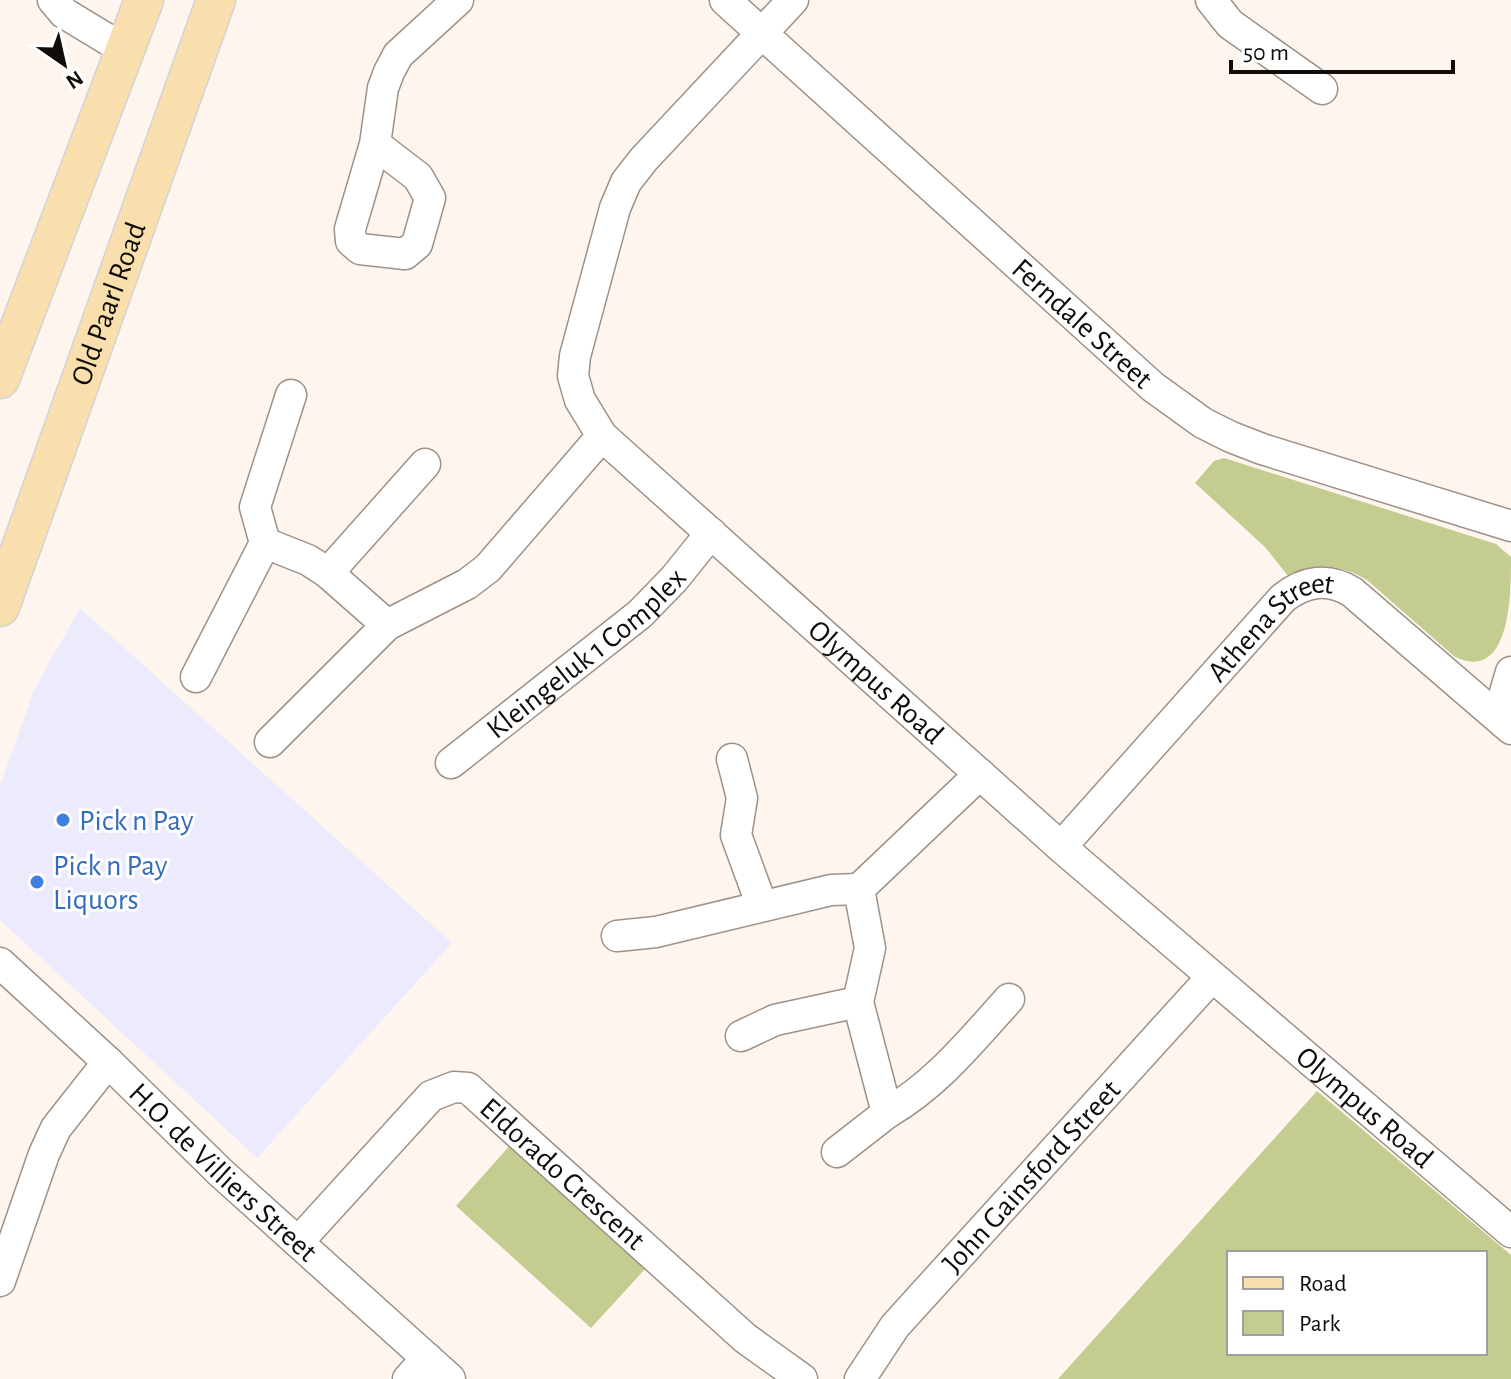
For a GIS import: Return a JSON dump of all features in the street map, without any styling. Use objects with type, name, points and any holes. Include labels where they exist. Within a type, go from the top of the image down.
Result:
[{"type":"main road","points":[[0,379],[144,0]]},
{"type":"main road","name":"Old Paarl Road","points":[[0,607],[216,0]]},
{"type":"street","points":[[53,0],[64,13],[125,50]]},
{"type":"street","points":[[375,144],[383,88],[398,55],[458,0]]},
{"type":"street","name":"Ferndale Street","points":[[725,0],[1153,387],[1190,414],[1231,437],[1262,449],[1511,526]]},
{"type":"street","name":"Olympus Road","points":[[793,0],[634,170],[620,195],[581,328],[573,376],[580,400],[602,436],[1061,847],[1511,1232]]},
{"type":"street","points":[[1211,0],[1230,24],[1322,89]]},
{"type":"street","points":[[196,677],[265,543],[255,507],[291,395]]},
{"type":"street","points":[[270,742],[387,625],[467,584],[488,568],[602,436]]},
{"type":"street","points":[[328,573],[425,464]]},
{"type":"street","name":"Kleingeluk 1 Complex","points":[[451,763],[640,614],[674,579],[711,533]]},
{"type":"street","points":[[265,543],[308,560],[328,573],[387,625]]},
{"type":"street","name":"Athena Street","points":[[1061,847],[1283,598],[1309,584],[1334,583],[1352,592],[1504,722]]},
{"type":"street","points":[[1504,722],[1511,672]]},
{"type":"street","points":[[732,759],[742,798],[736,835],[762,906]]},
{"type":"street","points":[[617,936],[656,932],[831,890],[859,889],[980,774]]},
{"type":"street","points":[[859,889],[870,948],[858,1002],[887,1113]]},
{"type":"street","name":"H.O. de Villiers Street","points":[[0,963],[298,1242],[418,1369],[450,1379]]},
{"type":"street","name":"John Gainsford Street","points":[[860,1379],[895,1326],[1211,978]]},
{"type":"street","points":[[837,1152],[939,1077],[1009,999]]},
{"type":"street","points":[[741,1036],[775,1020],[858,1002]]},
{"type":"street","points":[[0,1281],[56,1128],[108,1062]]},
{"type":"street","name":"Eldorado Crescent","points":[[298,1242],[431,1096],[454,1087],[468,1088],[745,1338],[802,1379]]},
{"type":"shaded area","points":[[80,608],[452,943],[257,1158],[0,920],[0,786],[34,690]]},
{"type":"green space","points":[[1224,458],[1496,544],[1511,557],[1508,612],[1497,647],[1487,658],[1473,662],[1455,657],[1367,580],[1348,571],[1318,567],[1288,576],[1265,547],[1195,483],[1214,461]]},
{"type":"green space","points":[[1317,1091],[1511,1255],[1511,1379],[1058,1379]]},
{"type":"green space","points":[[512,1143],[647,1267],[591,1328],[456,1206]]},
{"type":"place","name":"Pick n Pay","points":[[63,820]]},
{"type":"place","name":"Pick n Pay Liquors","points":[[37,882]]}]
